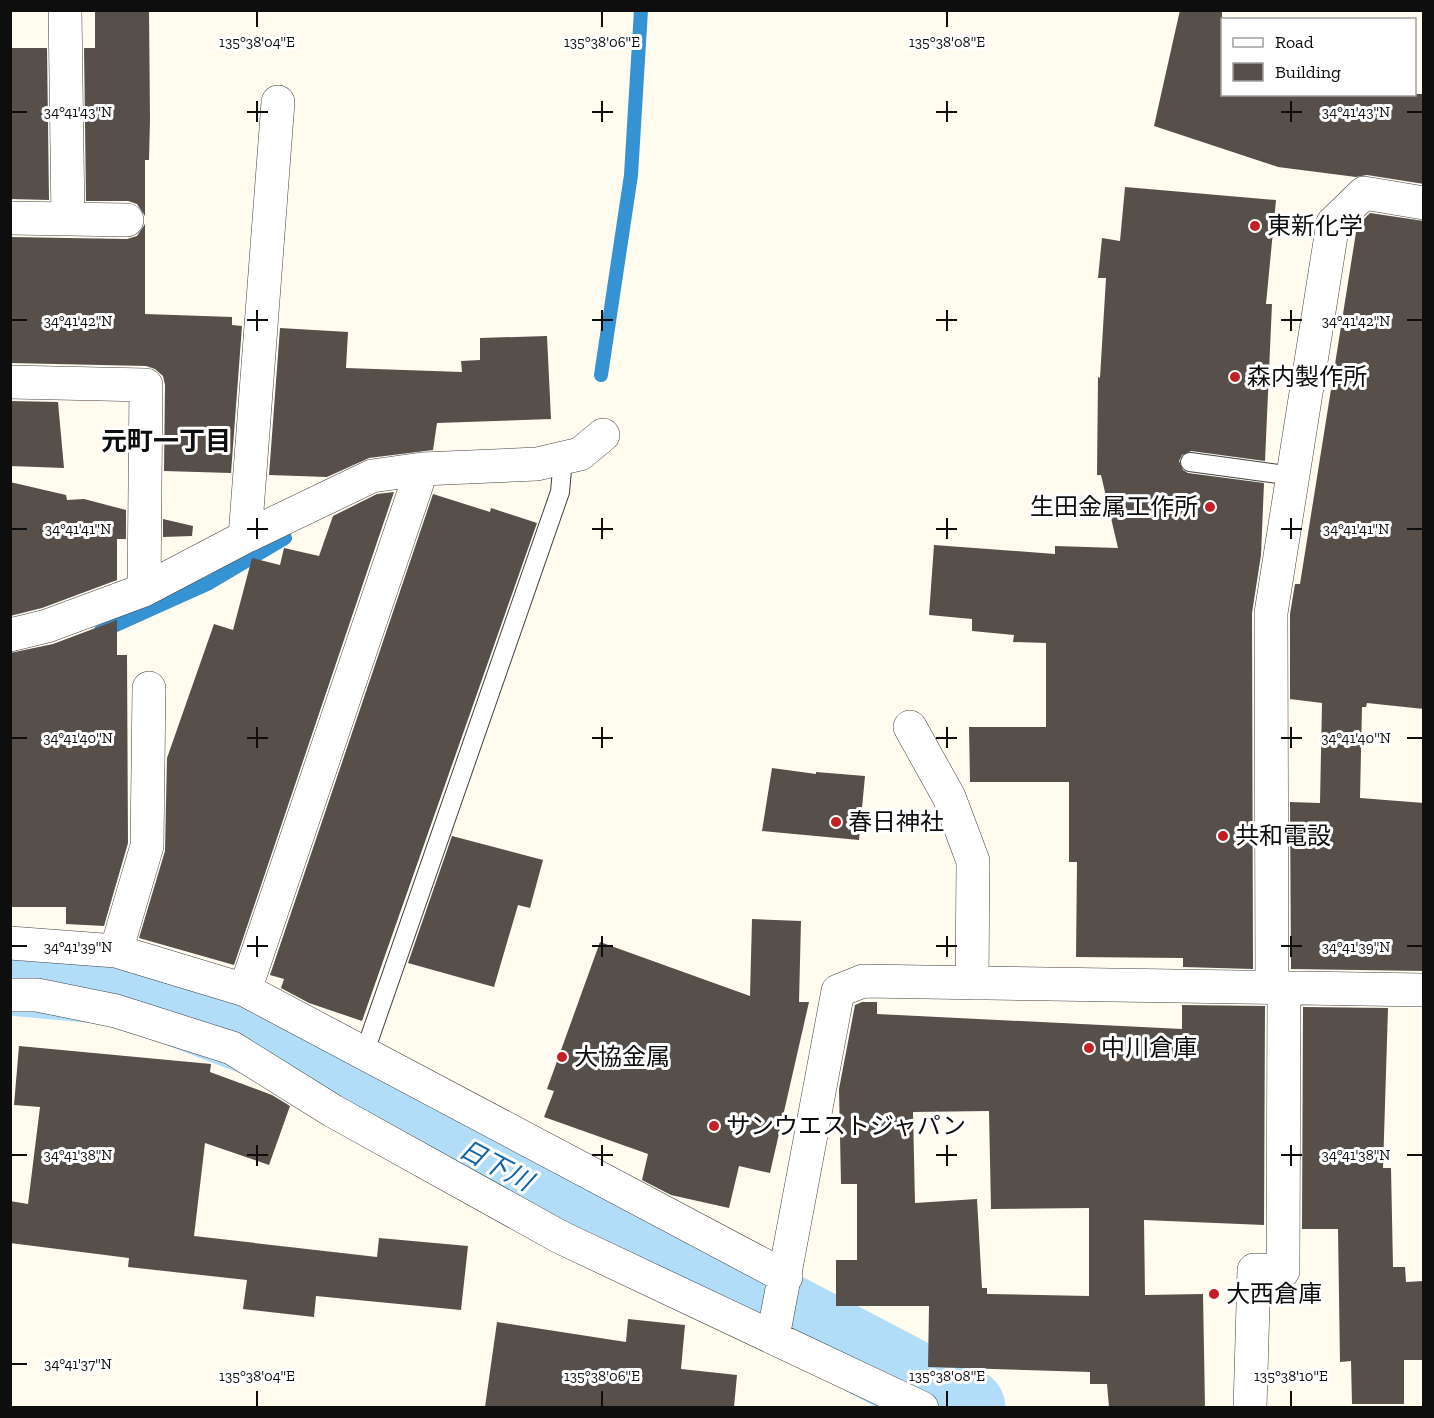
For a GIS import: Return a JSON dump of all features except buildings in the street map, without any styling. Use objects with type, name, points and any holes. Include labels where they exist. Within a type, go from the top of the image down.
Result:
[{"type":"street","points":[[66,10],[68,219]]},
{"type":"street","points":[[245,537],[278,102]]},
{"type":"street","points":[[1250,1407],[1254,1270],[1283,1271],[1271,613],[1333,223],[1364,193],[1424,203]]},
{"type":"street","points":[[10,218],[127,220]]},
{"type":"street","points":[[10,382],[146,385],[144,590]]},
{"type":"street","points":[[10,635],[47,626],[144,590],[245,537],[372,476],[422,469],[537,464],[580,454],[603,435]]},
{"type":"street","points":[[245,990],[422,469]]},
{"type":"street","points":[[116,951],[147,846],[149,688]]},
{"type":"street","points":[[910,728],[949,797],[973,861],[972,983]]},
{"type":"street","points":[[10,943],[116,951],[245,990],[364,1053],[779,1308],[922,1407]]},
{"type":"street","points":[[779,1308],[838,991],[863,981],[1424,990]]},
{"type":"street","points":[[10,995],[38,995],[116,1011],[232,1048],[333,1111],[560,1237],[779,1308]]},
{"type":"lane","points":[[364,1053],[560,492],[563,458]]},
{"type":"lane","points":[[1190,462],[1293,476]]},
{"type":"waterway","points":[[601,375],[631,175],[641,10]]},
{"type":"waterway","points":[[100,632],[209,583],[285,538]]},
{"type":"waterway","name":"日下川","points":[[10,975],[108,984],[167,1002],[261,1038],[628,1236],[752,1296],[965,1408]]},
{"type":"place","name":"東新化学","points":[[1255,226]]},
{"type":"place","name":"森内製作所","points":[[1235,377]]},
{"type":"place","name":"生田金属工作所","points":[[1210,507]]},
{"type":"place","name":"春日神社","points":[[836,822]]},
{"type":"place","name":"共和電設","points":[[1223,836]]},
{"type":"place","name":"中川倉庫","points":[[1089,1048]]},
{"type":"place","name":"大協金属","points":[[562,1057]]},
{"type":"place","name":"サンウエストジャパン","points":[[714,1126]]},
{"type":"place","name":"大西倉庫","points":[[1214,1294]]},
{"type":"district","name":"元町一丁目","points":[[166,441]]}]
